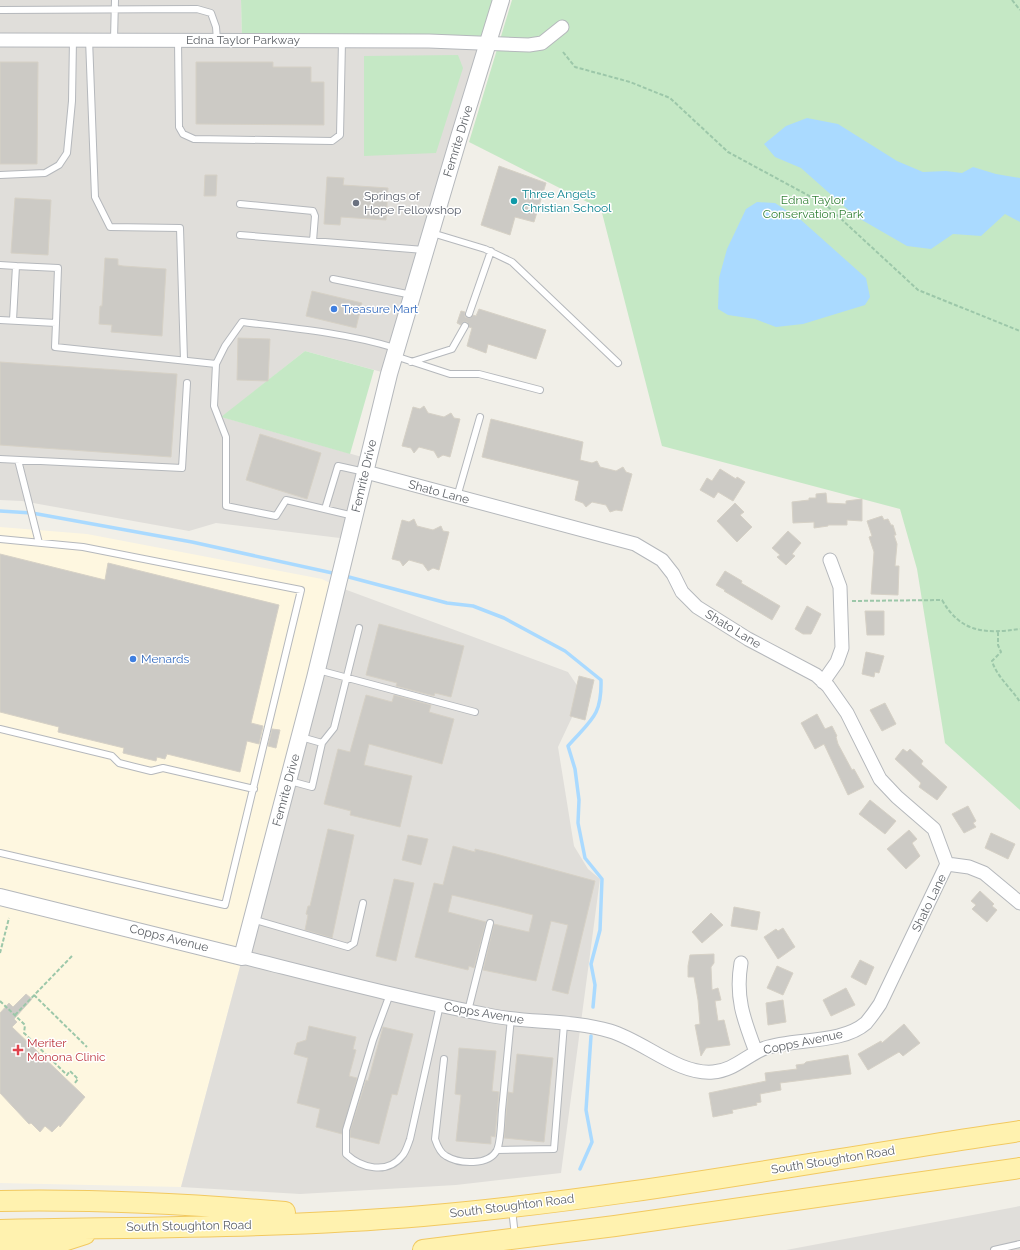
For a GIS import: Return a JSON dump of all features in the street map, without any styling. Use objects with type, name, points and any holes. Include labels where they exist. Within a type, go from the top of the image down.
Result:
[{"type":"main road","name":"South Stoughton Road","points":[[0,1230],[340,1221],[422,1216],[598,1196],[1020,1131]]},
{"type":"main road","points":[[423,1250],[836,1196],[1020,1168]]},
{"type":"main road","points":[[0,1200],[96,1200],[149,1202],[310,1214],[340,1221]]},
{"type":"main road","points":[[0,1250],[51,1245],[102,1228]]},
{"type":"street","name":"Femrite Drive","points":[[242,956],[317,670],[337,582],[366,472],[376,425],[431,232],[501,0]]},
{"type":"street","name":"Edna Taylor Parkway","points":[[0,40],[342,40],[528,45],[542,43],[562,27]]},
{"type":"street","name":"Shato Lane","points":[[366,472],[635,544],[646,549],[667,565],[682,592],[697,607],[748,639],[816,675],[833,692],[847,713],[880,779],[897,797],[934,829],[947,864],[911,938]]},
{"type":"street","points":[[823,682],[838,662],[842,648],[841,602],[838,580],[830,560]]},
{"type":"street","points":[[947,864],[969,867],[984,873],[1020,903]]},
{"type":"street","name":"Copps Avenue","points":[[0,897],[390,994],[440,1005],[511,1018],[610,1031],[642,1044],[668,1060],[702,1072],[723,1070],[756,1052],[767,1048],[831,1037],[860,1027],[867,1022],[880,1004],[911,938]]},
{"type":"street","points":[[741,963],[738,983],[740,1004],[756,1052]]},
{"type":"lane","points":[[114,39],[115,0]]},
{"type":"lane","points":[[0,10],[115,8],[197,9],[211,13],[216,27],[217,40]]},
{"type":"lane","points":[[0,175],[45,173],[59,165],[67,153],[72,101],[73,39]]},
{"type":"lane","points":[[89,39],[95,196],[110,227],[180,228],[184,360]]},
{"type":"lane","points":[[178,40],[179,127],[183,134],[194,139],[332,141],[340,135],[342,40]]},
{"type":"lane","points":[[240,204],[313,211],[315,216],[313,241]]},
{"type":"lane","points":[[431,232],[491,251],[512,262],[618,363]]},
{"type":"lane","points":[[240,235],[426,250]]},
{"type":"lane","points":[[469,314],[491,251]]},
{"type":"lane","points":[[0,265],[58,268],[55,347],[216,364]]},
{"type":"lane","points":[[13,320],[16,266]]},
{"type":"lane","points":[[333,279],[413,295]]},
{"type":"lane","points":[[0,320],[56,323]]},
{"type":"lane","points":[[354,516],[286,500],[276,516],[226,506],[226,437],[214,406],[216,364],[225,346],[242,322],[306,329],[362,340],[396,352],[411,362],[450,374],[479,374],[540,390]]},
{"type":"lane","points":[[411,362],[452,349],[465,326]]},
{"type":"lane","points":[[0,458],[182,468],[188,383]]},
{"type":"lane","points":[[458,497],[480,417]]},
{"type":"lane","points":[[18,460],[39,543]]},
{"type":"lane","points":[[325,509],[338,466],[366,472]]},
{"type":"lane","points":[[0,539],[83,547],[301,590],[225,905],[0,852]]},
{"type":"lane","points":[[288,781],[312,787],[322,743],[334,728],[359,628]]},
{"type":"lane","points":[[317,670],[475,712]]},
{"type":"lane","points":[[0,729],[112,756],[119,763],[151,771],[163,768],[254,789]]},
{"type":"lane","points":[[300,737],[322,743]]},
{"type":"lane","points":[[252,919],[348,947],[354,943],[363,904]]},
{"type":"lane","points":[[468,1011],[490,923]]},
{"type":"lane","points":[[390,994],[373,1040],[346,1130],[346,1154],[353,1160],[365,1166],[377,1168],[392,1164],[403,1156],[410,1139],[440,1005]]},
{"type":"lane","points":[[444,1059],[435,1139],[437,1147],[445,1156],[461,1161],[477,1162],[490,1158],[497,1150],[511,1018]]},
{"type":"lane","points":[[497,1150],[554,1149],[564,1024]]},
{"type":"lane","points":[[511,1207],[516,1239]]},
{"type":"lane","points":[[994,1250],[1020,1244]]},
{"type":"path","points":[[1012,0],[1020,10]]},
{"type":"path","points":[[563,52],[575,67],[630,82],[670,98],[728,152],[826,205],[918,290],[1020,332]]},
{"type":"path","points":[[841,602],[942,600],[948,611],[958,622],[974,629],[998,632],[1020,629]]},
{"type":"path","points":[[998,632],[998,645],[1001,652],[992,661],[996,673],[1010,686],[1020,702]]},
{"type":"path","points":[[0,953],[9,918]]},
{"type":"path","points":[[15,1015],[72,956]]},
{"type":"path","points":[[34,995],[87,1047]]},
{"type":"path","points":[[0,1001],[25,1025],[24,1032],[67,1075],[70,1071],[78,1079],[74,1084]]},
{"type":"shaded area","points":[[0,0],[241,0],[242,40],[487,43],[389,374],[305,351],[222,417],[369,459],[348,539],[216,523],[189,531],[22,501],[0,500]]},
{"type":"shaded area","points":[[0,527],[87,534],[322,579],[336,586],[248,937],[181,1187],[0,1183]]},
{"type":"shaded area","points":[[336,586],[568,672],[583,694],[558,747],[574,846],[588,869],[600,879],[561,1173],[456,1185],[300,1194],[181,1187],[248,937]]},
{"type":"shaded area","points":[[1020,1206],[1020,1250],[786,1250]]},
{"type":"green space","points":[[241,0],[501,0],[487,43],[242,40]]},
{"type":"green space","name":"Edna Taylor Conservation Park","points":[[512,0],[1020,0],[1020,810],[945,743],[917,569],[900,509],[662,446],[601,209],[469,142]]},
{"type":"green space","points":[[458,55],[463,68],[436,153],[364,156],[364,56]]},
{"type":"green space","points":[[305,351],[374,370],[350,454],[221,417]]},
{"type":"water","points":[[807,118],[838,124],[897,161],[923,172],[946,171],[962,173],[973,167],[996,174],[1020,178],[1020,222],[1005,214],[981,236],[953,234],[931,249],[907,246],[855,216],[801,168],[775,157],[764,144],[786,126]]},
{"type":"water","points":[[757,202],[775,203],[801,220],[866,278],[870,297],[865,305],[803,324],[776,327],[755,319],[728,315],[718,309],[719,278],[727,249],[746,209]]},
{"type":"building","points":[[0,62],[38,62],[37,164],[0,164]]},
{"type":"building","points":[[196,62],[273,62],[273,67],[311,67],[311,82],[324,82],[324,125],[196,124]]},
{"type":"building","name":"Three Angels Christian School","points":[[499,166],[546,183],[534,222],[515,217],[510,235],[481,225]]},
{"type":"building","points":[[205,175],[217,175],[216,196],[204,196]]},
{"type":"building","name":"Springs of Hope Fellowshop","points":[[327,177],[344,178],[343,185],[388,188],[386,220],[341,217],[340,225],[324,224]]},
{"type":"building","points":[[15,198],[51,200],[48,255],[11,253]]},
{"type":"building","points":[[105,258],[118,259],[118,265],[123,266],[166,269],[162,336],[111,332],[112,325],[99,324],[100,306],[102,306]]},
{"type":"building","name":"Treasure Mart","points":[[312,291],[362,303],[356,328],[306,316]]},
{"type":"building","points":[[479,309],[546,330],[536,359],[488,344],[486,353],[467,346],[472,328],[469,327],[467,322],[463,322],[461,325],[457,323],[461,311],[465,312],[465,317],[469,318],[473,315],[476,316]]},
{"type":"building","points":[[238,338],[270,339],[268,381],[237,380]]},
{"type":"building","points":[[0,362],[177,374],[171,457],[0,445]]},
{"type":"building","points":[[424,406],[428,413],[444,417],[451,413],[454,418],[460,419],[450,457],[443,455],[438,458],[434,451],[419,447],[414,453],[411,448],[402,446],[413,407],[420,409]]},
{"type":"building","points":[[491,419],[583,442],[580,460],[592,463],[597,461],[600,467],[616,471],[623,467],[626,472],[632,474],[622,511],[616,510],[610,512],[606,505],[592,502],[586,507],[583,503],[575,500],[579,481],[482,457]]},
{"type":"building","points":[[260,434],[321,453],[307,499],[246,480]]},
{"type":"building","points":[[720,469],[736,479],[737,477],[745,482],[733,501],[718,492],[714,498],[700,490],[707,478],[712,481]]},
{"type":"building","points":[[826,493],[827,503],[846,504],[846,501],[862,499],[862,521],[847,520],[847,525],[828,525],[814,528],[814,522],[793,523],[792,502],[809,500],[809,498],[816,498],[816,494]]},
{"type":"building","points":[[735,503],[744,512],[740,515],[752,527],[737,542],[717,521]]},
{"type":"building","points":[[882,516],[884,520],[888,519],[891,525],[893,525],[896,535],[894,535],[897,544],[895,566],[899,566],[898,595],[871,594],[874,552],[869,537],[872,536],[867,521]]},
{"type":"building","points":[[414,519],[417,526],[433,530],[441,526],[443,531],[449,532],[439,570],[433,568],[428,571],[423,564],[409,560],[403,566],[400,561],[392,559],[402,520],[409,522]]},
{"type":"building","points":[[788,531],[801,543],[792,554],[795,556],[786,565],[777,557],[780,555],[772,548]]},
{"type":"building","name":"Menards","points":[[0,554],[105,580],[108,563],[279,605],[251,723],[263,726],[259,744],[247,741],[240,772],[167,754],[165,759],[157,757],[156,761],[123,753],[124,748],[58,732],[59,727],[0,712]]},
{"type":"building","points":[[725,571],[742,581],[741,583],[780,606],[772,620],[716,585]]},
{"type":"building","points":[[807,606],[821,614],[811,634],[803,634],[795,629]]},
{"type":"building","points":[[865,611],[884,611],[884,635],[867,635]]},
{"type":"building","points":[[379,624],[464,646],[451,697],[435,693],[434,696],[396,686],[397,683],[366,675]]},
{"type":"building","points":[[866,652],[884,656],[879,673],[875,672],[874,677],[862,674]]},
{"type":"building","points":[[579,676],[594,680],[585,720],[570,716]]},
{"type":"building","points":[[366,695],[392,702],[394,695],[431,705],[429,712],[454,719],[442,764],[369,744],[364,765],[412,776],[400,827],[350,815],[351,811],[324,804],[338,749],[350,752]]},
{"type":"building","points":[[885,703],[896,724],[882,731],[870,710]]},
{"type":"building","points":[[817,714],[825,729],[832,726],[837,736],[838,744],[852,770],[854,769],[864,787],[848,795],[824,744],[815,749],[801,723]]},
{"type":"building","points":[[272,729],[280,730],[276,748],[268,746]]},
{"type":"building","points":[[903,749],[907,752],[910,749],[923,761],[921,764],[947,787],[937,800],[919,787],[921,783],[895,759]]},
{"type":"building","points":[[870,800],[896,821],[885,834],[859,814]]},
{"type":"building","points":[[968,806],[976,821],[973,823],[976,827],[964,833],[952,814]]},
{"type":"building","points":[[328,829],[354,835],[332,938],[305,930],[308,915],[306,914],[308,906],[310,906]]},
{"type":"building","points":[[909,830],[917,839],[912,843],[920,856],[906,869],[887,849]]},
{"type":"building","points":[[991,833],[1015,844],[1008,859],[985,848]]},
{"type":"building","points":[[408,835],[428,839],[421,865],[402,860]]},
{"type":"building","points":[[453,846],[475,852],[475,849],[496,854],[595,881],[568,994],[552,990],[568,925],[551,921],[536,981],[483,970],[494,924],[529,932],[533,915],[498,906],[452,895],[448,912],[486,922],[474,968],[469,966],[468,970],[415,957],[434,883],[443,885]]},
{"type":"building","points":[[394,879],[414,883],[396,961],[376,956]]},
{"type":"building","points":[[980,891],[994,904],[992,906],[997,910],[987,922],[972,909],[976,905],[971,901]]},
{"type":"building","points":[[734,907],[760,912],[757,930],[731,926]]},
{"type":"building","points":[[711,913],[723,925],[702,943],[692,932]]},
{"type":"building","points":[[783,928],[795,947],[778,959],[764,937],[776,929],[778,931]]},
{"type":"building","points":[[714,954],[714,963],[711,967],[712,990],[718,988],[721,1000],[715,1001],[718,1021],[724,1020],[730,1045],[706,1048],[701,1056],[695,1025],[700,1024],[698,1000],[694,977],[688,977],[688,966],[690,955]]},
{"type":"building","points":[[860,960],[874,967],[866,985],[851,977]]},
{"type":"building","points":[[777,966],[793,973],[783,995],[767,988]]},
{"type":"building","points":[[846,988],[855,1005],[831,1016],[823,1000]]},
{"type":"building","name":"Meriter Monona Clinic","points":[[26,994],[32,999],[14,1019],[17,1022],[12,1027],[85,1097],[60,1127],[59,1125],[52,1132],[45,1126],[40,1132],[31,1123],[29,1124],[0,1093],[0,1013],[9,1003],[13,1007]]},
{"type":"building","points":[[783,1000],[786,1022],[768,1025],[766,1003]]},
{"type":"building","points":[[904,1024],[920,1043],[903,1056],[899,1052],[868,1070],[858,1054],[881,1041],[882,1043]]},
{"type":"building","points":[[309,1026],[356,1037],[353,1049],[356,1050],[349,1076],[357,1078],[342,1134],[316,1127],[320,1109],[297,1103],[308,1058],[294,1054],[297,1043],[306,1040]]},
{"type":"building","points":[[383,1027],[413,1034],[397,1095],[392,1094],[379,1144],[350,1137],[350,1131],[366,1080],[368,1081]]},
{"type":"building","points":[[459,1048],[496,1051],[492,1091],[499,1092],[495,1137],[491,1136],[491,1144],[456,1141],[461,1095],[455,1094]]},
{"type":"building","points":[[517,1054],[553,1058],[544,1142],[504,1138],[508,1092],[513,1093]]},
{"type":"building","points":[[848,1055],[851,1074],[780,1083],[781,1090],[760,1094],[761,1102],[756,1103],[757,1105],[732,1110],[733,1113],[713,1117],[709,1093],[766,1081],[765,1073],[797,1069],[796,1065],[804,1064],[806,1062]]},
{"type":"waterway","points":[[0,511],[32,513],[192,542],[337,574]]},
{"type":"waterway","points":[[345,576],[447,603],[473,606],[504,618],[565,651],[601,680],[600,702],[594,717],[568,746],[575,769],[579,800],[578,823],[585,858],[602,879],[600,930],[591,964],[595,985],[593,1007]]},
{"type":"waterway","points":[[580,1169],[592,1142],[586,1110],[591,1036]]},
{"type":"place","name":"Three Angels Christian School","points":[[514,201]]},
{"type":"place","name":"Springs of Hope Fellowshop","points":[[356,203]]},
{"type":"place","name":"Treasure Mart","points":[[334,309]]},
{"type":"place","name":"Menards","points":[[133,659]]},
{"type":"place","name":"Meriter Monona Clinic","points":[[18,1050]]}]
